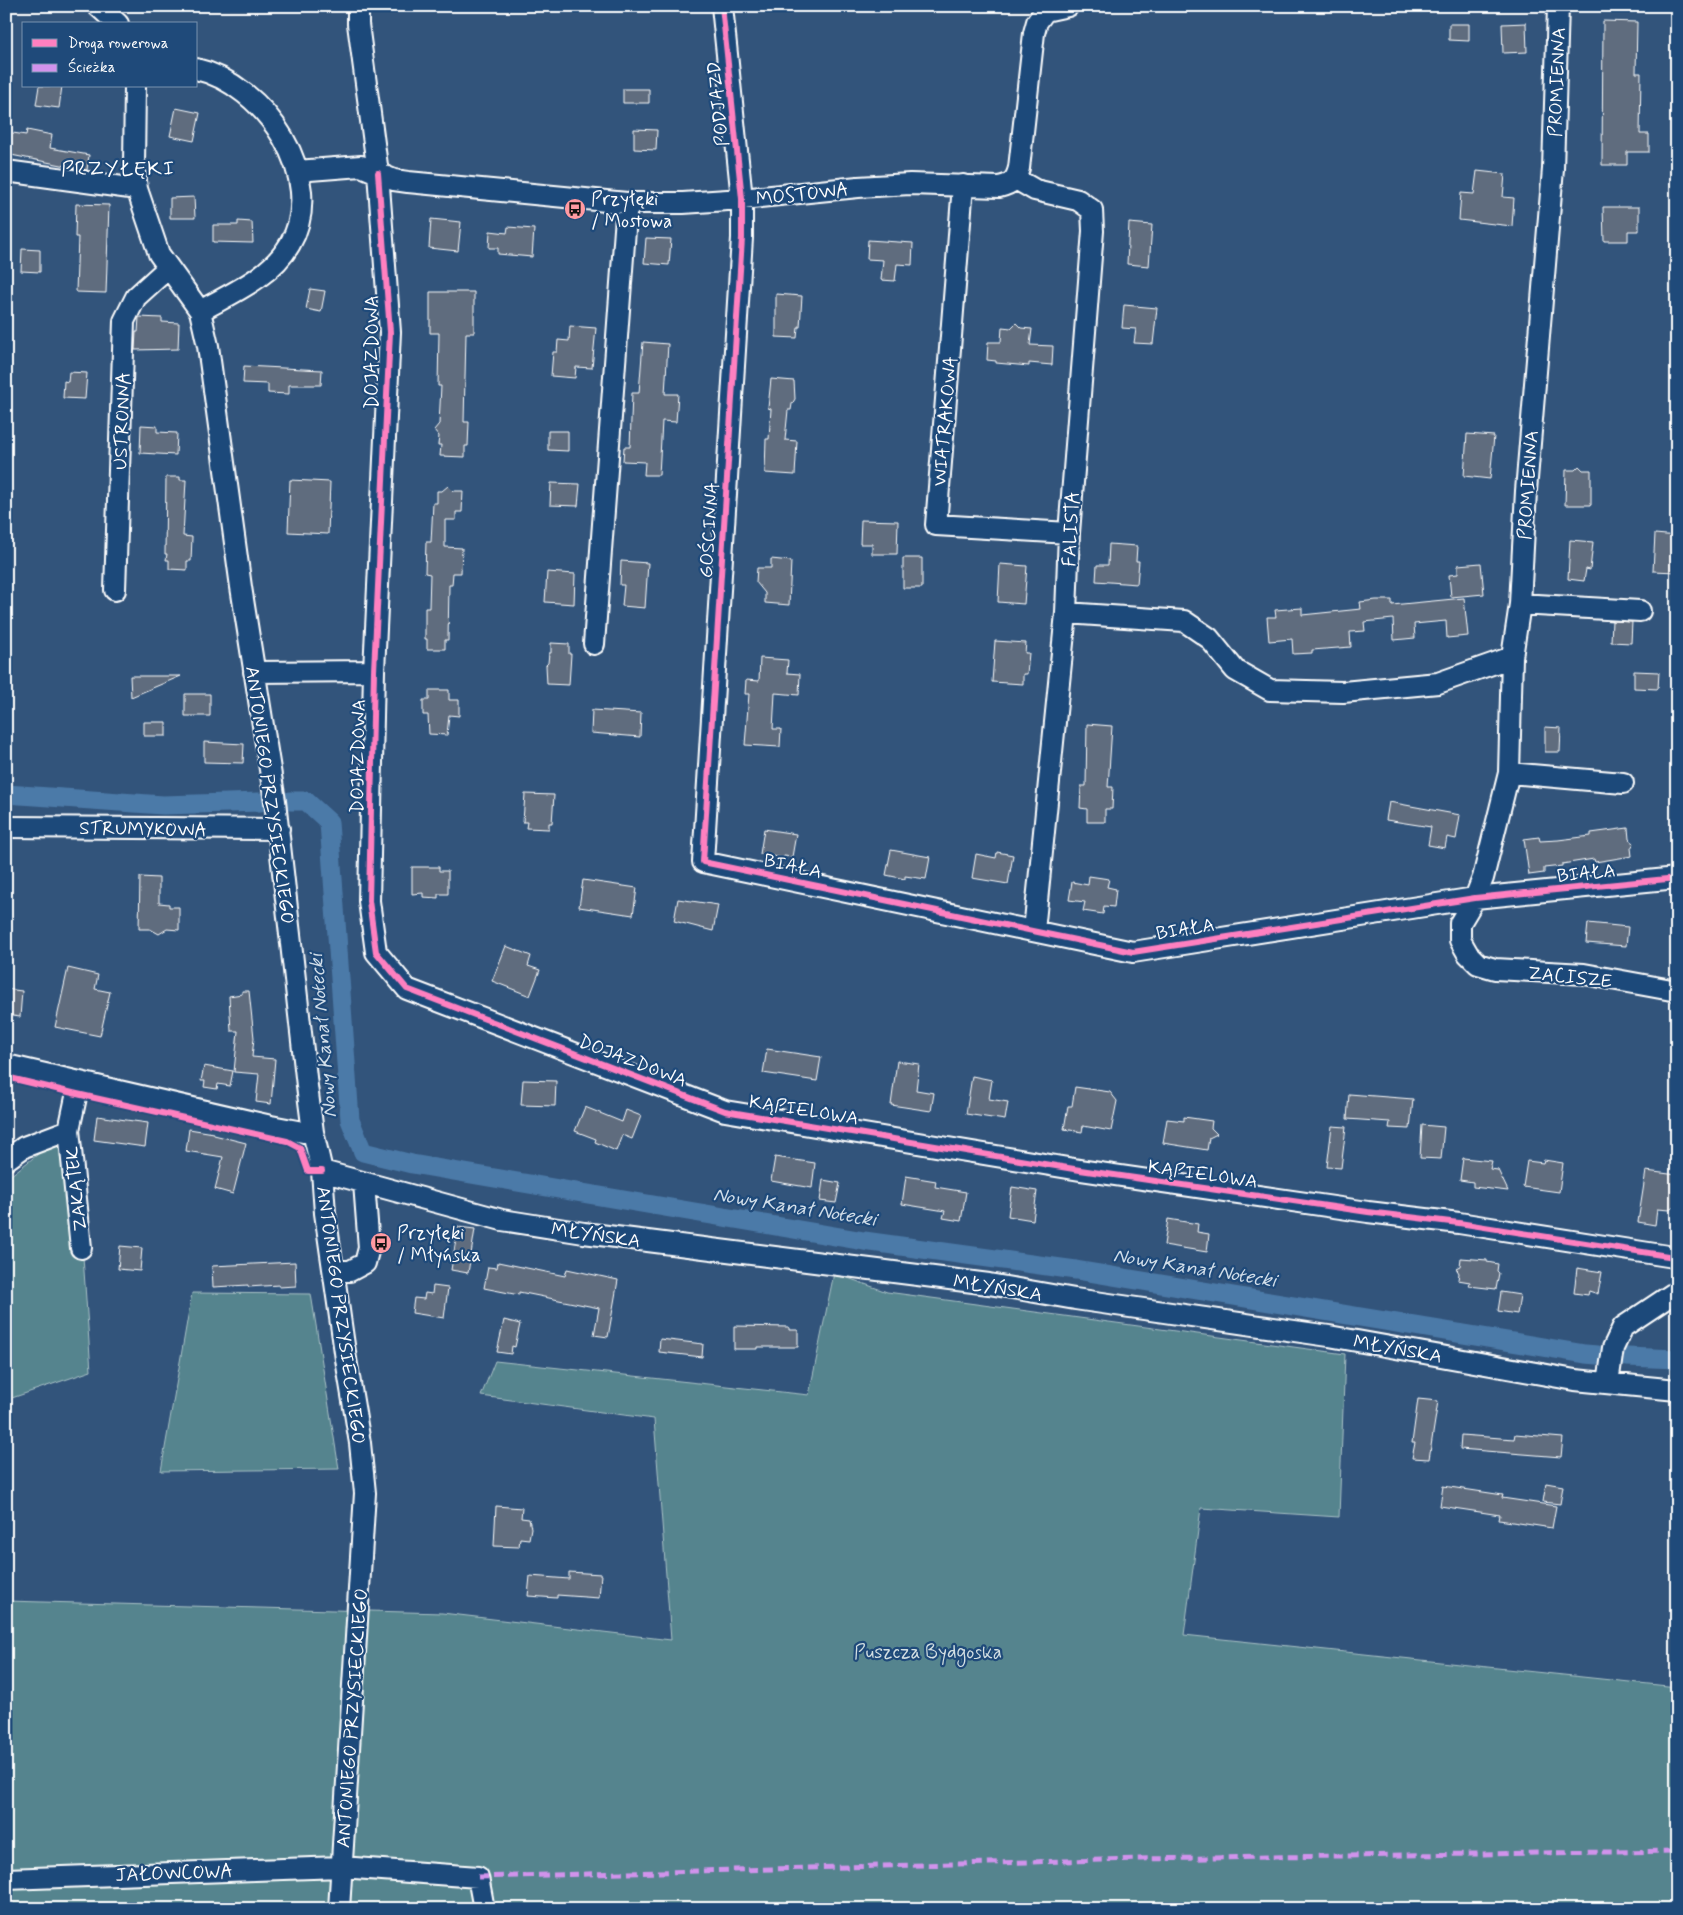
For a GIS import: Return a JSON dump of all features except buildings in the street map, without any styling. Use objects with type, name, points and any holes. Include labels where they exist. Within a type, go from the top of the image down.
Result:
[{"type":"street","name":"DOJAZDOWA","points":[[358,6],[358,24],[378,173],[390,332],[374,671],[369,901],[376,952],[407,989],[725,1111]]},
{"type":"street","name":"PODJAZD","points":[[722,6],[742,199]]},
{"type":"street","points":[[1016,179],[1019,168],[1034,33],[1037,22],[1044,9],[1068,6]]},
{"type":"street","name":"PROMIENNA","points":[[1468,954],[1460,940],[1460,923],[1475,898],[1483,878],[1509,773],[1512,657],[1520,604],[1526,491],[1553,169],[1558,6]]},
{"type":"street","points":[[198,70],[234,86],[253,101],[284,137],[297,171],[302,197],[298,224],[283,254],[260,276],[243,288],[200,311]]},
{"type":"street","name":"ANTONIEGO PRZYSIECKIEGO","points":[[135,88],[134,156],[137,189],[159,254],[200,311],[208,346],[237,558],[279,829],[313,1132],[322,1171],[346,1359],[360,1442],[365,1493],[339,1909]]},
{"type":"street","name":"MOSTOWA","points":[[297,171],[361,166],[394,180],[408,182],[627,203],[682,203],[742,199],[910,184],[999,187],[1010,185],[1016,179]]},
{"type":"street","points":[[6,171],[137,189]]},
{"type":"street","name":"FALISTA","points":[[1016,179],[1035,190],[1078,200],[1092,210],[1093,231],[1069,532],[1066,613],[1034,931]]},
{"type":"street","name":"WIATRAKOWA","points":[[963,185],[936,524],[1069,532]]},
{"type":"street","name":"GOŚCINNA","points":[[703,862],[742,238],[742,199]]},
{"type":"street","points":[[594,644],[627,203]]},
{"type":"street","name":"USTRONNA","points":[[116,590],[124,320],[136,297],[168,268]]},
{"type":"street","points":[[1520,604],[1640,611]]},
{"type":"street","points":[[1066,613],[1184,622],[1209,638],[1235,670],[1270,690],[1343,692],[1438,683],[1512,657]]},
{"type":"street","points":[[254,672],[374,671]]},
{"type":"street","points":[[1509,773],[1622,783]]},
{"type":"street","name":"STRUMYKOWA","points":[[7,827],[279,829]]},
{"type":"street","name":"BIAŁA","points":[[703,862],[1133,952],[1475,898],[1677,878]]},
{"type":"street","name":"ZACISZE","points":[[1468,954],[1478,964],[1494,969],[1584,974],[1677,991]]},
{"type":"street","points":[[6,1065],[271,1126],[313,1132]]},
{"type":"street","name":"ZAKĄTEK","points":[[80,1083],[69,1130],[81,1248]]},
{"type":"street","name":"KĄPIELOWA","points":[[725,1111],[1080,1170],[1368,1212],[1459,1223],[1677,1260]]},
{"type":"street","points":[[6,1160],[24,1147],[69,1130]]},
{"type":"street","name":"MŁYŃSKA","points":[[322,1171],[502,1220],[584,1233],[988,1284],[1075,1300],[1329,1336],[1575,1380],[1677,1390]]},
{"type":"street","points":[[335,1271],[350,1272],[365,1263],[369,1248],[364,1183]]},
{"type":"street","points":[[1608,1383],[1613,1348],[1623,1327],[1677,1290]]},
{"type":"street","name":"JAŁOWCOWA","points":[[6,1879],[341,1867],[478,1877],[484,1909]]},
{"type":"green space","points":[[75,1142],[91,1371],[6,1400],[6,1179],[46,1148]]},
{"type":"green space","name":"Puszcza Bydgoska","points":[[834,1273],[887,1292],[1345,1354],[1339,1517],[1201,1508],[1184,1635],[1677,1687],[1677,1909],[6,1909],[6,1601],[442,1613],[671,1640],[654,1419],[481,1396],[495,1361],[809,1395]]},
{"type":"green space","points":[[192,1293],[311,1294],[339,1469],[161,1471]]},
{"type":"waterway","name":"Nowy Kanał Notecki","points":[[6,794],[163,805],[260,802]]},
{"type":"waterway","name":"Nowy Kanał Notecki","points":[[290,801],[306,801],[329,822],[350,1120],[363,1152],[412,1164],[864,1241],[1076,1270],[1597,1355]]},
{"type":"waterway","name":"Nowy Kanał Notecki","points":[[1627,1357],[1677,1359]]},
{"type":"marked path","points":[[478,1877],[1139,1859],[1677,1851]]},
{"type":"cycle path","points":[[722,6],[742,199],[742,238],[703,862],[1133,952],[1475,898],[1677,878]]},
{"type":"cycle path","points":[[378,173],[390,332],[374,671],[369,901],[376,952],[407,989],[725,1111],[1080,1170],[1368,1212],[1459,1223],[1674,1257],[1677,1260]]},
{"type":"cycle path","points":[[6,1077],[287,1141],[300,1148],[308,1171],[322,1171]]},
{"type":"place","name":"Przyłęki / Mostowa","points":[[575,209]]},
{"type":"place","name":"Przyłęki / Młyńska","points":[[381,1243]]},
{"type":"district","name":"PRZYŁĘKI","points":[[118,168]]}]
